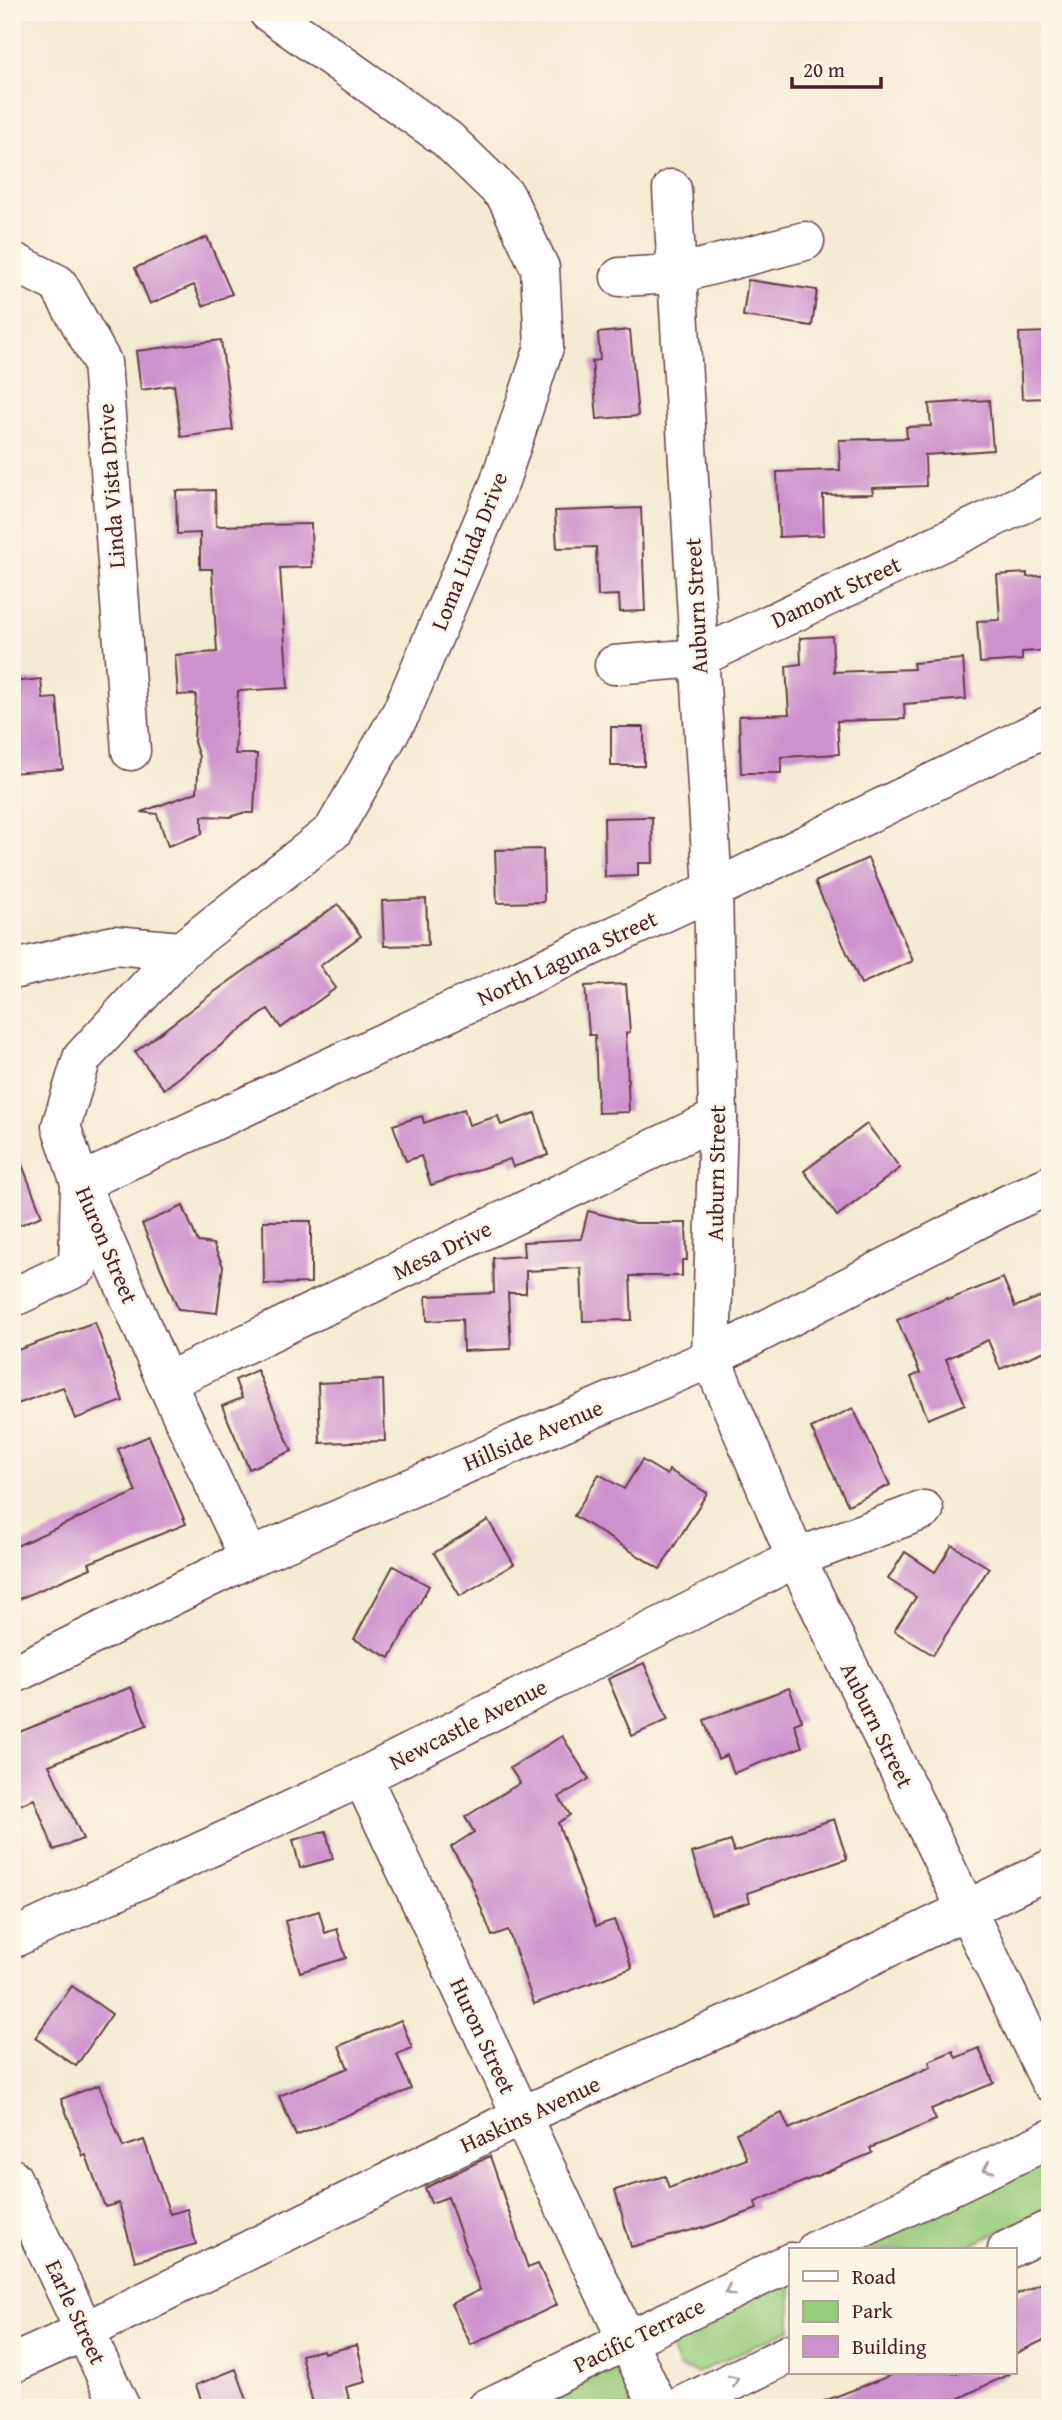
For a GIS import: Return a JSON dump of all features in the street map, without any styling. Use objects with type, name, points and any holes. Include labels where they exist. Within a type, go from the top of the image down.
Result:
[{"type":"street","name":"Loma Linda Drive","points":[[181,951],[333,831],[401,713],[499,484],[544,347],[540,268],[506,196],[447,139],[268,12]]},
{"type":"street","name":"Auburn Street","points":[[672,189],[713,890],[718,1118],[711,1358],[796,1558],[1050,2082]]},
{"type":"street","points":[[620,278],[678,274],[805,241]]},
{"type":"street","name":"Linda Vista Drive","points":[[12,261],[58,284],[102,362],[131,751]]},
{"type":"street","name":"Damont Street","points":[[614,665],[698,658],[1050,491]]},
{"type":"street","name":"North Laguna Street","points":[[80,1183],[713,890],[1050,725]]},
{"type":"street","points":[[12,970],[114,945],[181,951]]},
{"type":"street","name":"Huron Street","points":[[181,951],[82,1058],[61,1126],[80,1183],[166,1382],[249,1558]]},
{"type":"street","name":"Mesa Drive","points":[[166,1382],[718,1118]]},
{"type":"street","points":[[12,1298],[78,1267],[80,1183]]},
{"type":"street","name":"Hillside Avenue","points":[[12,1675],[249,1558],[711,1358],[1006,1205],[1050,1185]]},
{"type":"street","name":"Newcastle Avenue","points":[[12,1939],[362,1777],[796,1558],[924,1510]]},
{"type":"street","name":"Huron Street","points":[[362,1777],[659,2408]]},
{"type":"street","name":"Haskins Avenue","points":[[12,2364],[85,2331],[521,2116],[762,2009],[1050,1868]]},
{"type":"street","points":[[820,2248],[1050,2139]]},
{"type":"street","name":"Earle Street","points":[[12,2178],[121,2408]]},
{"type":"street","points":[[1011,2248],[1050,2229]]},
{"type":"street","name":"Pacific Terrace","points":[[487,2408],[789,2263]]},
{"type":"street","points":[[677,2408],[789,2354]]},
{"type":"green space","points":[[1050,2157],[1050,2209],[964,2248],[845,2248]]},
{"type":"green space","points":[[789,2275],[789,2330],[697,2373],[679,2367],[670,2346],[677,2327]]},
{"type":"green space","points":[[604,2362],[625,2366],[635,2392],[629,2408],[508,2408]]},
{"type":"building","points":[[207,237],[232,294],[203,306],[194,285],[150,304],[135,268]]},
{"type":"building","points":[[748,280],[817,290],[812,326],[743,316]]},
{"type":"building","points":[[630,330],[638,416],[597,419],[592,361],[600,360],[598,333]]},
{"type":"building","points":[[1050,332],[1050,398],[1022,399],[1019,333]]},
{"type":"building","points":[[221,340],[233,430],[181,437],[174,385],[141,390],[136,351]]},
{"type":"building","points":[[989,400],[993,450],[925,455],[926,486],[872,488],[873,494],[823,495],[824,535],[779,537],[777,472],[840,470],[839,440],[907,438],[906,427],[931,426],[929,404]]},
{"type":"building","points":[[215,490],[216,526],[311,524],[312,567],[280,568],[288,688],[238,691],[235,754],[257,754],[254,813],[230,817],[202,816],[202,834],[168,846],[157,814],[141,812],[197,792],[199,757],[194,742],[196,694],[178,695],[175,655],[217,652],[212,569],[200,569],[200,533],[177,534],[176,491]]},
{"type":"building","points":[[641,508],[645,611],[620,612],[619,595],[598,596],[596,547],[557,548],[555,511]]},
{"type":"building","points":[[1027,573],[1027,577],[1050,575],[1050,650],[1022,652],[1022,660],[980,663],[977,621],[1000,620],[997,575]]},
{"type":"building","points":[[832,636],[834,672],[914,669],[913,663],[963,659],[966,699],[904,704],[905,719],[837,721],[839,754],[781,757],[781,773],[741,773],[739,716],[789,714],[786,666],[801,664],[800,638]]},
{"type":"building","points":[[41,679],[43,699],[57,698],[63,769],[12,773],[12,682]]},
{"type":"building","points":[[611,727],[644,727],[644,766],[611,766]]},
{"type":"building","points":[[652,817],[653,863],[638,863],[638,876],[605,877],[604,818]]},
{"type":"building","points":[[543,849],[544,902],[497,903],[495,850]]},
{"type":"building","points":[[868,858],[913,961],[861,984],[815,882]]},
{"type":"building","points":[[426,899],[428,945],[384,946],[382,901]]},
{"type":"building","points":[[338,904],[361,936],[320,966],[336,988],[281,1028],[268,1009],[164,1089],[135,1052]]},
{"type":"building","points":[[626,984],[630,1032],[626,1033],[629,1112],[598,1113],[595,1035],[589,1035],[585,986]]},
{"type":"building","points":[[464,1109],[469,1125],[498,1116],[501,1125],[535,1113],[548,1155],[513,1167],[510,1159],[431,1185],[421,1156],[406,1161],[393,1125],[422,1116],[424,1123]]},
{"type":"building","points":[[867,1124],[900,1168],[837,1216],[804,1171]]},
{"type":"building","points":[[14,1144],[42,1216],[12,1228],[12,1145]]},
{"type":"building","points":[[183,1206],[198,1242],[213,1244],[223,1266],[217,1313],[178,1309],[142,1224]]},
{"type":"building","points":[[588,1211],[635,1223],[686,1223],[687,1260],[682,1260],[682,1276],[630,1276],[632,1320],[583,1321],[581,1268],[526,1271],[526,1293],[508,1293],[511,1349],[463,1351],[462,1319],[427,1321],[426,1296],[494,1293],[493,1258],[524,1256],[523,1242],[581,1239]]},
{"type":"building","points":[[263,1221],[311,1221],[311,1283],[264,1284]]},
{"type":"building","points":[[1003,1278],[1015,1307],[1050,1293],[1050,1349],[1000,1369],[988,1340],[946,1359],[965,1404],[928,1419],[911,1377],[920,1373],[897,1320]]},
{"type":"building","points":[[95,1322],[123,1401],[75,1419],[63,1387],[12,1406],[12,1352]]},
{"type":"building","points":[[257,1370],[292,1451],[249,1469],[222,1406],[242,1398],[235,1380]]},
{"type":"building","points":[[383,1380],[385,1441],[320,1443],[318,1383]]},
{"type":"building","points":[[853,1408],[890,1485],[848,1505],[811,1428]]},
{"type":"building","points":[[149,1436],[186,1524],[89,1563],[91,1568],[12,1602],[12,1548],[136,1492],[118,1449]]},
{"type":"building","points":[[642,1460],[667,1475],[669,1470],[707,1493],[660,1569],[574,1516],[599,1474],[624,1489]]},
{"type":"building","points":[[488,1520],[514,1564],[460,1596],[434,1553]]},
{"type":"building","points":[[952,1545],[989,1568],[933,1655],[894,1631],[916,1597],[888,1579],[905,1552],[935,1572]]},
{"type":"building","points":[[393,1566],[429,1586],[390,1658],[354,1639]]},
{"type":"building","points":[[644,1663],[668,1720],[632,1736],[608,1679]]},
{"type":"building","points":[[131,1687],[147,1725],[49,1765],[83,1839],[54,1850],[34,1799],[12,1808],[12,1735]]},
{"type":"building","points":[[789,1688],[802,1721],[794,1724],[802,1747],[734,1773],[727,1755],[718,1759],[704,1720]]},
{"type":"building","points":[[562,1736],[589,1779],[559,1797],[570,1815],[558,1823],[596,1926],[614,1920],[632,1968],[534,2004],[508,1930],[492,1936],[469,1877],[451,1847],[474,1832],[465,1817],[520,1783],[510,1768]]},
{"type":"building","points":[[834,1819],[847,1859],[747,1893],[750,1902],[711,1914],[692,1853],[731,1841],[734,1852]]},
{"type":"building","points":[[326,1831],[333,1859],[300,1868],[293,1840]]},
{"type":"building","points":[[319,1911],[325,1933],[337,1929],[346,1958],[300,1972],[285,1921]]},
{"type":"building","points":[[72,1986],[112,2014],[76,2066],[35,2038]]},
{"type":"building","points":[[401,2020],[412,2048],[397,2054],[411,2089],[296,2136],[279,2096],[348,2068],[339,2046]]},
{"type":"building","points":[[979,2048],[994,2083],[931,2109],[936,2120],[870,2148],[872,2153],[755,2202],[757,2209],[703,2228],[631,2247],[615,2190],[665,2176],[669,2188],[747,2159],[736,2133],[782,2113],[789,2129],[931,2067],[929,2061],[953,2051],[956,2058]]},
{"type":"building","points":[[99,2085],[123,2147],[144,2140],[170,2214],[187,2209],[196,2244],[135,2261],[119,2203],[105,2207],[61,2099]]},
{"type":"building","points":[[490,2156],[528,2268],[538,2264],[557,2305],[471,2345],[451,2304],[480,2290],[448,2197],[431,2203],[425,2188]]},
{"type":"building","points":[[1050,2279],[1050,2337],[1016,2354],[1016,2295]]},
{"type":"building","points":[[357,2345],[366,2382],[346,2387],[349,2400],[314,2408],[301,2355]]},
{"type":"building","points":[[236,2369],[250,2408],[204,2408],[196,2385]]},
{"type":"building","points":[[894,2374],[1009,2374],[939,2408],[811,2406]]}]
